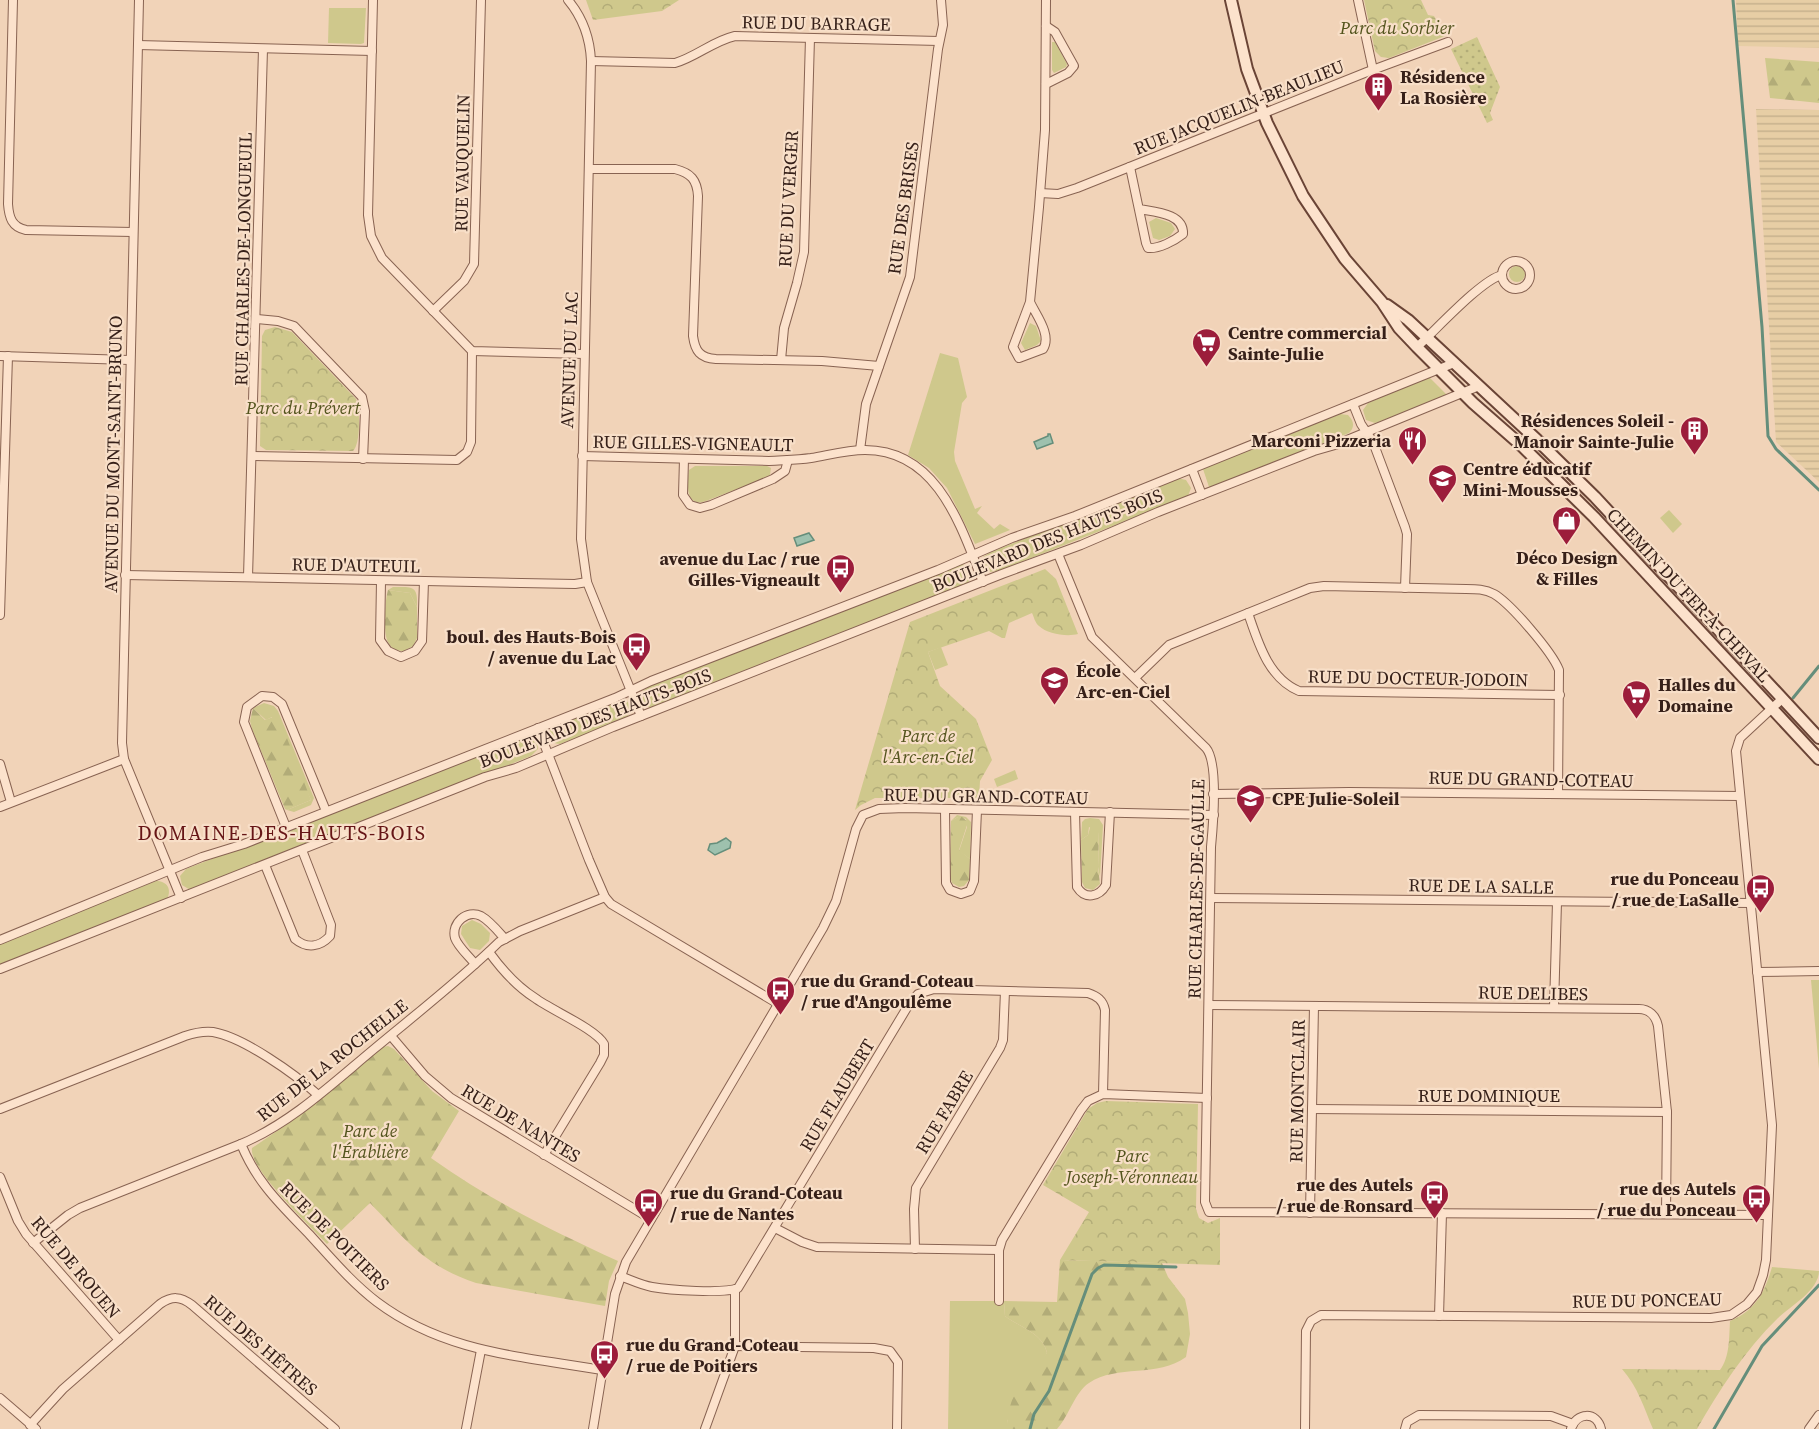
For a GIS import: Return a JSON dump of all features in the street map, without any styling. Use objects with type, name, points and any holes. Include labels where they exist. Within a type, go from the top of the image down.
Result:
[{"type":"street","points":[[13,0],[8,204],[11,222],[16,227],[26,230],[133,232]]},
{"type":"street","name":"AVENUE DU MONT-SAINT-BRUNO","points":[[139,0],[121,723],[124,759],[181,898]]},
{"type":"street","points":[[253,456],[452,461],[463,456],[471,442],[472,351],[385,262],[375,248],[370,233],[368,214],[373,0]]},
{"type":"street","name":"RUE VAUQUELIN","points":[[434,311],[464,281],[474,264],[482,0]]},
{"type":"street","name":"AVENUE DU LAC","points":[[568,0],[586,28],[591,61],[580,534],[587,582],[641,716]]},
{"type":"street","name":"RUE DES BRISES","points":[[861,450],[865,411],[912,268],[939,41],[943,25],[941,0]]},
{"type":"street","points":[[1030,302],[1045,333],[1046,344],[1043,349],[1019,358],[1014,350],[1014,344],[1030,302],[1044,146],[1046,0]]},
{"type":"street","name":"CHEMIN DU FER-À-CHEVAL","points":[[1231,0],[1244,55],[1263,114],[1286,164],[1316,217],[1350,265],[1382,302],[1399,328],[1417,347],[1588,510],[1819,759]]},
{"type":"street","points":[[1358,0],[1373,70]]},
{"type":"street","points":[[1046,26],[1055,32],[1074,66],[1068,73],[1046,84]]},
{"type":"street","name":"RUE DU BARRAGE","points":[[591,61],[670,64],[687,59],[722,40],[735,36],[939,41]]},
{"type":"street","name":"RUE DU VERGER","points":[[781,360],[784,328],[804,252],[810,38]]},
{"type":"street","name":"RUE JACQUELIN-BEAULIEU","points":[[1040,194],[1062,193],[1448,42]]},
{"type":"street","points":[[138,45],[372,51]]},
{"type":"street","name":"RUE CHARLES-DE-LONGUEUIL","points":[[248,577],[263,49]]},
{"type":"street","points":[[1130,167],[1146,243],[1149,249],[1183,234],[1182,227],[1176,219],[1139,209]]},
{"type":"street","points":[[589,169],[675,169],[693,177],[698,196],[693,336],[695,348],[706,358],[879,366]]},
{"type":"street","points":[[1417,347],[1489,280],[1502,275]]},
{"type":"street","name":"CHEMIN DU FER-À-CHEVAL","points":[[1382,302],[1408,320],[1537,440],[1613,515],[1819,738]]},
{"type":"street","points":[[257,319],[278,321],[294,326],[362,397],[365,411],[363,459]]},
{"type":"street","points":[[472,351],[584,354]]},
{"type":"street","points":[[0,615],[4,356],[129,360]]},
{"type":"street","name":"BOULEVARD DES HAUTS-BOIS","points":[[0,939],[1192,469],[1454,363]]},
{"type":"street","name":"BOULEVARD DES HAUTS-BOIS","points":[[0,969],[1058,554],[1479,386]]},
{"type":"street","points":[[1353,404],[1361,424],[1373,442],[1407,534],[1404,588]]},
{"type":"street","name":"RUE GILLES-VIGNEAULT","points":[[582,456],[788,460],[861,450],[875,450],[891,454],[911,464],[942,491],[983,582]]},
{"type":"street","points":[[684,459],[683,495],[688,503],[700,508],[770,481],[785,471],[788,467],[788,460]]},
{"type":"street","points":[[1192,469],[1202,495]]},
{"type":"street","name":"RUE CHARLES-DE-GAULLE","points":[[1058,554],[1090,634],[1209,751],[1213,760],[1214,815],[1205,1202],[1207,1209],[1213,1213],[1310,1213]]},
{"type":"street","name":"RUE D'AUTEUIL","points":[[125,574],[381,581],[575,584],[587,582]]},
{"type":"street","points":[[381,581],[380,640],[389,652],[401,657],[415,651],[422,641],[424,581]]},
{"type":"street","points":[[1135,678],[1169,645],[1318,587],[1481,590],[1499,597],[1553,656],[1559,670],[1558,794]]},
{"type":"street","name":"RUE DU DOCTEUR-JODOIN","points":[[1248,613],[1268,663],[1299,691],[1560,695]]},
{"type":"street","points":[[1729,663],[1737,662],[1756,680],[1769,684]]},
{"type":"street","points":[[286,827],[244,722],[247,707],[259,697],[270,696],[282,704],[326,811]]},
{"type":"street","name":"RUE DU PONCEAU","points":[[1305,1429],[1306,1331],[1313,1319],[1324,1315],[1711,1318],[1725,1316],[1747,1305],[1759,1287],[1765,1268],[1772,1111],[1736,744],[1782,699]]},
{"type":"street","points":[[538,728],[589,860],[605,897],[611,904],[780,1005]]},
{"type":"street","points":[[0,807],[124,759]]},
{"type":"street","points":[[0,764],[12,802]]},
{"type":"street","name":"RUE DU GRAND-COTEAU","points":[[1213,794],[1349,792],[1740,796]]},
{"type":"street","name":"RUE DU GRAND-COTEAU","points":[[593,1429],[614,1301],[626,1262],[810,954],[836,901],[856,829],[864,815],[879,809],[1214,815]]},
{"type":"street","points":[[945,810],[945,880],[950,890],[962,894],[970,891],[975,882],[977,810]]},
{"type":"street","points":[[1075,812],[1077,887],[1083,894],[1091,896],[1100,894],[1106,885],[1110,812]]},
{"type":"street","points":[[266,865],[296,939],[305,946],[318,945],[330,936],[332,925],[302,850]]},
{"type":"street","name":"RUE DE LA ROCHELLE","points":[[33,1243],[80,1208],[241,1144],[272,1128],[318,1095],[391,1036],[505,939],[605,897]]},
{"type":"street","name":"RUE DE LA SALLE","points":[[1211,898],[1751,903]]},
{"type":"street","points":[[1554,1007],[1557,902]]},
{"type":"street","points":[[476,964],[455,938],[455,928],[461,919],[469,915],[481,916],[505,939]]},
{"type":"street","points":[[489,952],[520,987],[545,1006],[595,1035],[604,1044],[604,1055],[600,1063],[544,1155]]},
{"type":"street","points":[[1757,972],[1819,971]]},
{"type":"street","name":"RUE FLAUBERT","points":[[735,1290],[741,1284],[915,998],[921,993],[934,989],[1088,993],[1100,998],[1105,1014],[1103,1094]]},
{"type":"street","name":"RUE FABRE","points":[[915,1249],[916,1188],[1000,1048],[1003,1040],[1005,991]]},
{"type":"street","name":"RUE DELIBES","points":[[1209,1005],[1554,1007],[1649,1011],[1658,1026],[1667,1112],[1666,1214]]},
{"type":"street","name":"RUE MONTCLAIR","points":[[1310,1213],[1314,1006]]},
{"type":"street","points":[[0,1109],[185,1036],[207,1032],[224,1036],[288,1070],[318,1095]]},
{"type":"street","name":"RUE DE NANTES","points":[[391,1036],[425,1076],[444,1093],[651,1219]]},
{"type":"street","points":[[999,1300],[999,1250],[1007,1232],[1088,1101],[1103,1094],[1207,1098]]},
{"type":"street","name":"RUE DOMINIQUE","points":[[1312,1109],[1667,1112]]},
{"type":"street","name":"RUE DE POITIERS","points":[[241,1144],[249,1164],[263,1184],[362,1289],[384,1306],[423,1330],[481,1350],[602,1370]]},
{"type":"street","name":"RUE DE ROUEN","points":[[0,1177],[18,1221],[33,1243],[119,1340]]},
{"type":"street","points":[[1310,1213],[1768,1215]]},
{"type":"street","points":[[1439,1316],[1442,1213]]},
{"type":"street","points":[[775,1228],[801,1242],[817,1247],[999,1250]]},
{"type":"street","points":[[620,1276],[659,1288],[735,1290],[735,1346],[705,1429]]},
{"type":"street","name":"RUE DES HÊTRES","points":[[33,1427],[63,1389],[166,1300],[173,1298],[182,1299],[192,1305],[335,1429]]},
{"type":"street","points":[[735,1346],[879,1348],[890,1352],[898,1362],[897,1429]]},
{"type":"street","points":[[466,1429],[481,1350]]},
{"type":"street","points":[[0,1398],[33,1427]]},
{"type":"street","points":[[1405,1429],[1407,1422],[1419,1415],[1551,1416],[1572,1426],[1579,1417],[1589,1415],[1598,1420],[1601,1429]]},
{"type":"street","points":[[1809,1429],[1819,1415]]},
{"type":"shaded area","points":[[1736,0],[1819,0],[1819,48],[1738,46]]},
{"type":"shaded area","points":[[1756,109],[1819,110],[1819,482],[1776,442]]},
{"type":"shaded area","points":[[1048,434],[1053,443],[1037,449],[1034,442]]},
{"type":"shaded area","points":[[809,533],[814,540],[797,546],[794,538]]},
{"type":"shaded area","points":[[726,838],[731,842],[730,848],[715,855],[708,850],[710,844]]},
{"type":"green space","points":[[586,0],[679,0],[662,11],[593,20]]},
{"type":"green space","name":"Parc du Sorbier","points":[[1364,0],[1421,0],[1428,15],[1434,16],[1445,36],[1389,58],[1381,57],[1375,51]]},
{"type":"green space","points":[[329,8],[366,8],[364,43],[328,43]]},
{"type":"green space","points":[[1477,37],[1500,87],[1490,113],[1493,120],[1487,123],[1451,49]]},
{"type":"green space","points":[[1052,42],[1055,42],[1067,64],[1066,67],[1054,73],[1052,70]]},
{"type":"green space","points":[[1765,58],[1819,62],[1819,103],[1770,98]]},
{"type":"green space","points":[[1156,218],[1171,223],[1175,229],[1170,236],[1159,240],[1153,238],[1149,222]]},
{"type":"green space","points":[[1517,266],[1523,268],[1525,274],[1523,280],[1517,282],[1511,280],[1509,274],[1511,268]]},
{"type":"green space","points":[[1030,323],[1036,326],[1041,341],[1025,350],[1021,343]]},
{"type":"green space","name":"Parc du Prévert","points":[[275,327],[292,332],[356,399],[359,426],[356,447],[353,451],[266,450],[260,446],[262,336],[265,330]]},
{"type":"green space","points":[[940,353],[958,358],[967,397],[962,403],[954,452],[955,461],[975,509],[982,506],[977,513],[994,529],[1000,524],[1010,530],[975,544],[947,488],[929,468],[908,455]]},
{"type":"green space","points":[[1429,377],[1447,395],[1375,423],[1366,420],[1363,410],[1368,403]]},
{"type":"green space","points":[[1340,414],[1348,415],[1352,420],[1353,426],[1349,433],[1217,486],[1209,487],[1203,469],[1206,467]]},
{"type":"green space","points":[[695,466],[767,466],[771,468],[768,477],[699,502],[691,498],[688,488],[689,470]]},
{"type":"green space","points":[[1177,478],[1186,480],[1191,488],[1188,496],[1184,498],[998,571],[988,572],[982,567],[983,557],[991,552]]},
{"type":"green space","points":[[1669,510],[1682,524],[1673,533],[1660,518]]},
{"type":"green space","points":[[963,564],[971,574],[966,584],[652,708],[643,701],[643,691],[650,686]]},
{"type":"green space","name":"Parc de l'Arc-en-Ciel","points":[[1045,569],[1056,579],[1078,634],[1063,635],[1047,631],[1038,625],[1032,613],[1009,623],[1005,638],[989,631],[928,652],[940,686],[976,719],[992,760],[980,781],[979,798],[875,798],[855,810],[910,622]]},
{"type":"green space","points":[[393,587],[413,589],[417,607],[410,593],[388,590]]},
{"type":"green space","points":[[388,590],[410,593],[417,607],[417,638],[413,646],[404,651],[393,648],[386,638],[385,616]]},
{"type":"green space","points":[[941,647],[948,665],[935,670],[928,652]]},
{"type":"green space","points":[[621,699],[628,702],[631,710],[626,719],[560,744],[549,738],[548,733],[553,725]]},
{"type":"green space","points":[[264,703],[274,706],[278,711],[314,798],[311,805],[294,812],[287,810],[311,800],[272,717],[266,720],[253,708]]},
{"type":"green space","points":[[253,708],[265,720],[278,715],[311,800],[285,809],[252,729],[250,721]]},
{"type":"green space","points":[[525,736],[537,741],[538,749],[531,756],[192,891],[182,885],[180,876],[186,869]]},
{"type":"green space","points":[[1015,770],[1018,779],[997,787],[994,779]]},
{"type":"green space","points":[[957,815],[966,817],[971,822],[970,859],[959,851],[967,827],[966,819],[958,817],[951,821]]},
{"type":"green space","points":[[958,817],[968,822],[959,850],[970,859],[969,880],[964,886],[959,887],[952,883],[950,877],[951,821]]},
{"type":"green space","points":[[1090,818],[1099,819],[1103,825],[1100,877],[1099,833],[1089,827],[1088,835],[1081,840],[1082,822]]},
{"type":"green space","points":[[1095,823],[1099,829],[1100,884],[1093,890],[1085,888],[1082,882],[1081,840],[1088,835],[1091,824]]},
{"type":"green space","points":[[156,881],[168,886],[167,899],[0,966],[0,943]]},
{"type":"green space","points":[[472,920],[481,924],[490,933],[489,941],[480,950],[470,948],[461,934],[462,926]]},
{"type":"green space","points":[[1811,980],[1819,980],[1819,1069]]},
{"type":"green space","name":"Parc de l'Érablière","points":[[388,1046],[394,1049],[432,1091],[459,1111],[431,1158],[476,1188],[522,1214],[618,1261],[609,1281],[605,1306],[476,1283],[458,1276],[443,1269],[418,1251],[370,1203],[327,1244],[282,1198],[260,1169],[253,1157],[252,1148],[309,1109],[383,1047]]},
{"type":"green space","name":"Parc Joseph-Véronneau","points":[[1106,1101],[1198,1104],[1196,1209],[1199,1218],[1208,1223],[1220,1218],[1220,1265],[1060,1260],[1089,1212],[1043,1185],[1088,1109],[1097,1103]]},
{"type":"green space","points":[[375,1121],[385,1134],[374,1144],[363,1131]]},
{"type":"green space","points":[[1060,1260],[1162,1263],[1168,1277],[1185,1299],[1190,1334],[1186,1357],[1163,1367],[1112,1374],[1089,1383],[1080,1392],[1057,1429],[1007,1429],[1010,1408],[1018,1385],[1047,1353],[1045,1346],[1036,1335],[1005,1316],[1004,1301],[1057,1302]]},
{"type":"green space","points":[[1772,1267],[1819,1271],[1818,1278],[1797,1303],[1766,1330],[1744,1357],[1697,1429],[1653,1429],[1636,1390],[1622,1369],[1720,1370],[1727,1353],[1730,1321],[1746,1312],[1758,1300]]},
{"type":"green space","points":[[950,1301],[1004,1301],[1005,1316],[1036,1335],[1045,1346],[1047,1353],[1007,1421],[1007,1429],[948,1429]]},
{"type":"waterway","points":[[1733,0],[1762,327],[1768,436],[1776,449],[1819,490]]},
{"type":"waterway","points":[[1793,698],[1819,666]]},
{"type":"waterway","points":[[1030,1429],[1034,1414],[1049,1391],[1092,1274],[1104,1265],[1176,1267]]},
{"type":"waterway","points":[[1714,1429],[1762,1346],[1819,1285]]},
{"type":"place","name":"Résidence La Rosière","points":[[1379,112]]},
{"type":"place","name":"Centre commercial Sainte-Julie","points":[[1207,368]]},
{"type":"place","name":"Résidences Soleil - Manoir Sainte-Julie","points":[[1695,456]]},
{"type":"place","name":"Marconi Pizzeria","points":[[1412,466]]},
{"type":"place","name":"Centre éducatif Mini-Mousses","points":[[1442,504]]},
{"type":"place","name":"Déco Design & Filles","points":[[1567,546]]},
{"type":"place","name":"avenue du Lac / rue Gilles-Vigneault","points":[[841,594]]},
{"type":"place","name":"boul. des Hauts-Bois / avenue du Lac","points":[[637,672]]},
{"type":"place","name":"École Arc-en-Ciel","points":[[1055,706]]},
{"type":"place","name":"Halles du Domaine","points":[[1637,720]]},
{"type":"place","name":"CPE Julie-Soleil","points":[[1251,824]]},
{"type":"place","name":"rue du Ponceau / rue de LaSalle","points":[[1760,914]]},
{"type":"place","name":"rue du Grand-Coteau / rue d'Angoulême","points":[[780,1016]]},
{"type":"place","name":"rue des Autels / rue de Ronsard","points":[[1434,1220]]},
{"type":"place","name":"rue des Autels / rue du Ponceau","points":[[1757,1224]]},
{"type":"place","name":"rue du Grand-Coteau / rue de Nantes","points":[[649,1228]]},
{"type":"place","name":"rue du Grand-Coteau / rue de Poitiers","points":[[605,1380]]},
{"type":"district","name":"DOMAINE-DES-HAUTS-BOIS","points":[[282,833]]}]
